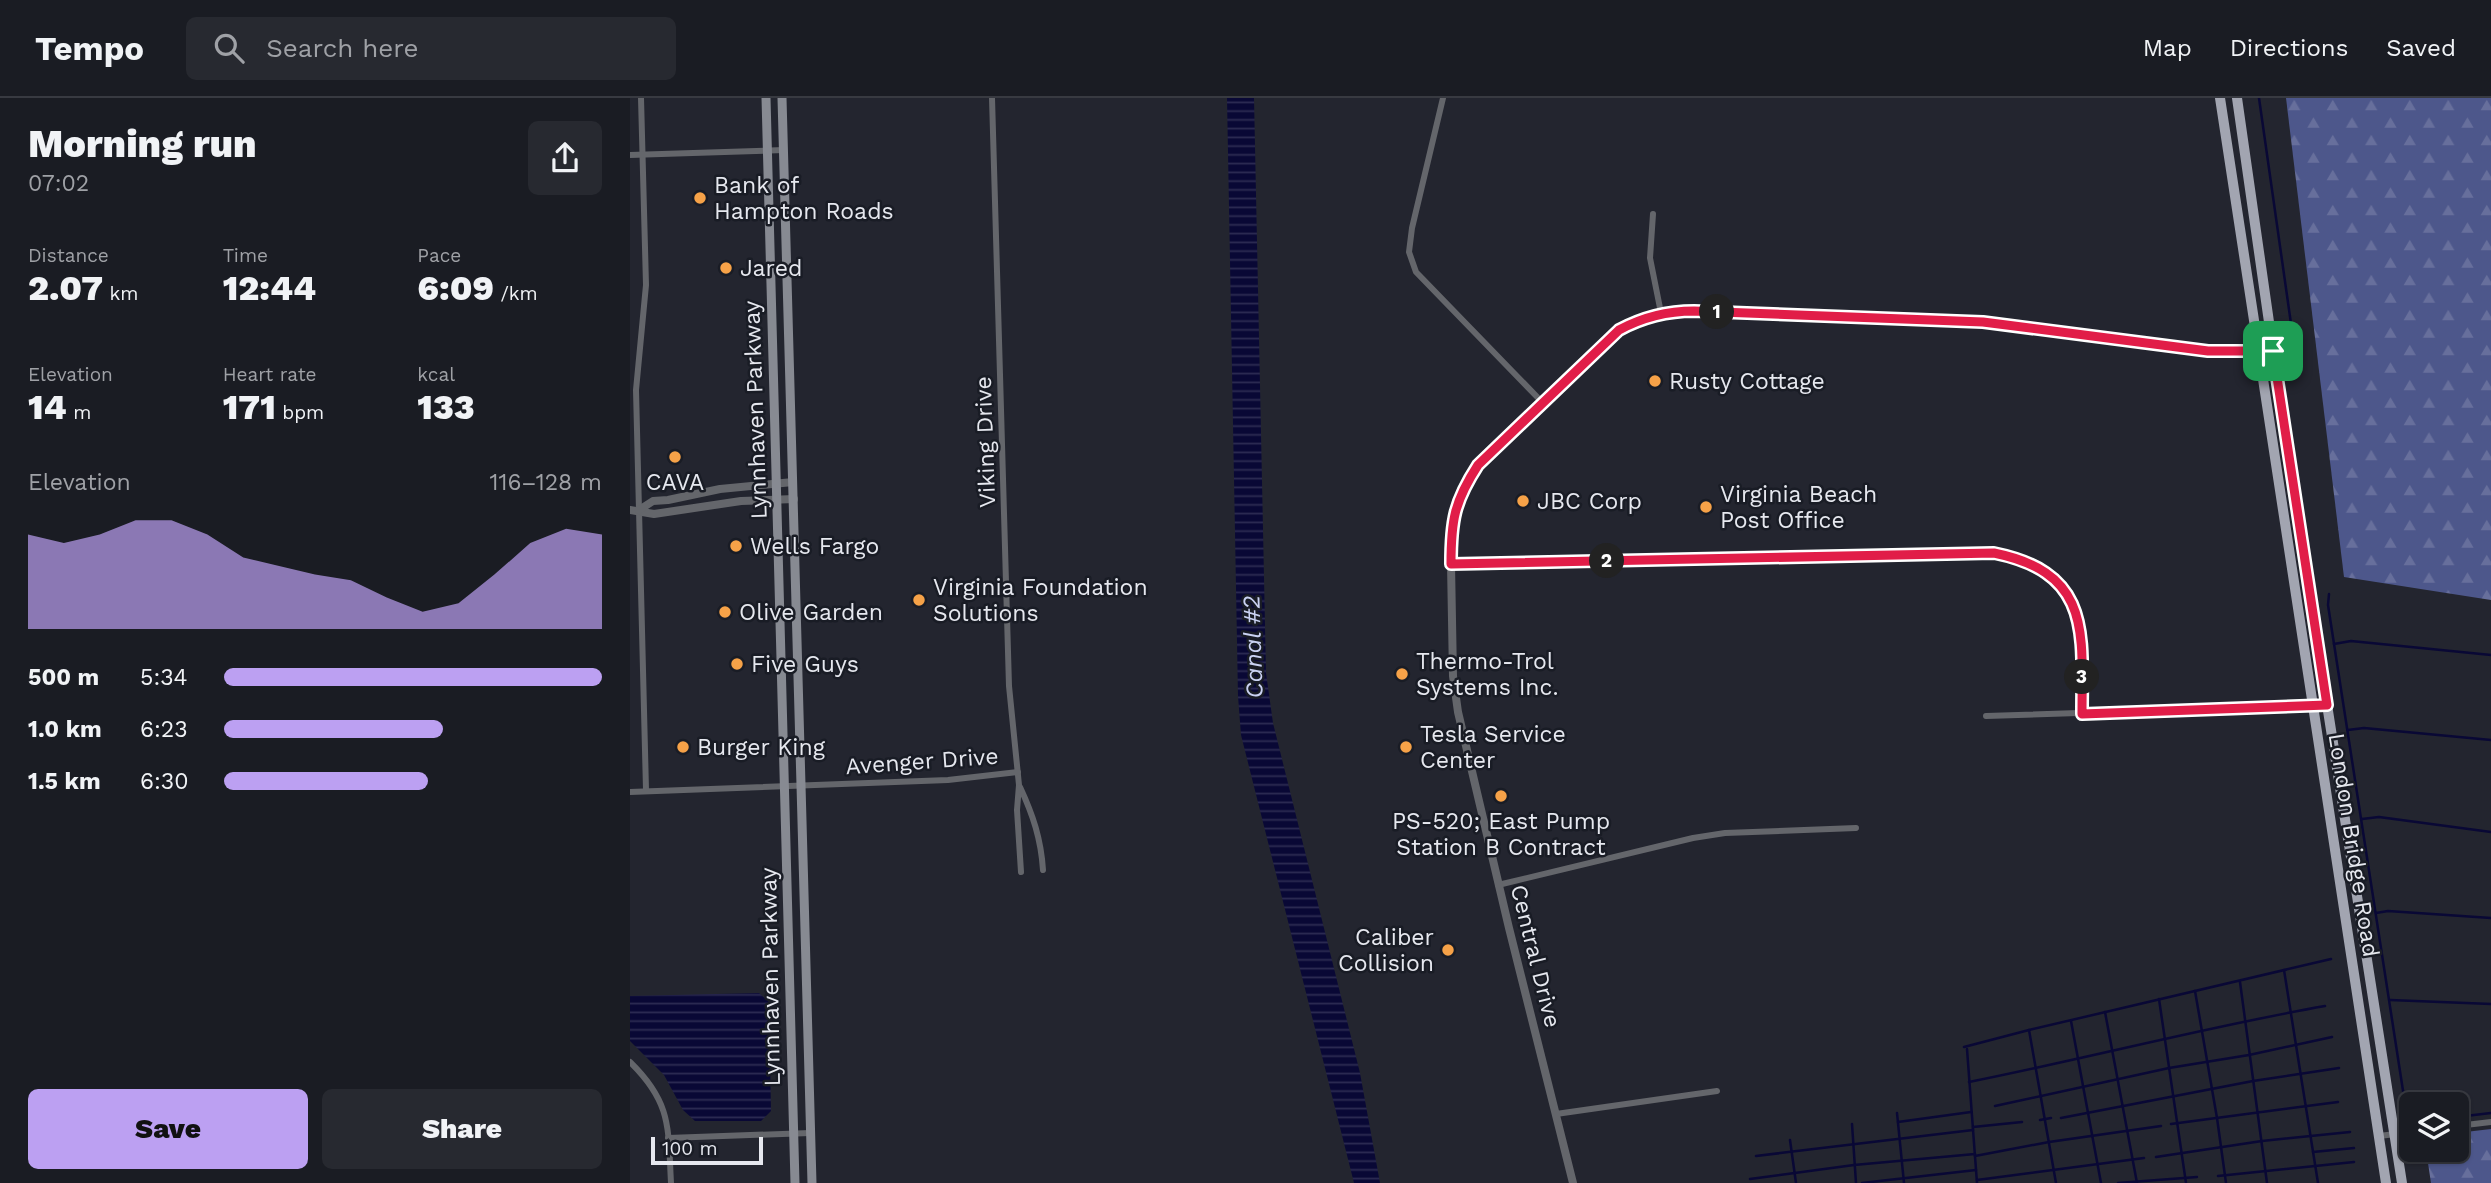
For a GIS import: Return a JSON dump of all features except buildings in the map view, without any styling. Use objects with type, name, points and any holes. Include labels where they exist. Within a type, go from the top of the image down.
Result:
[{"type":"main road","name":"Lynnhaven Parkway","points":[[766,98],[795,1183]]},
{"type":"main road","name":"Lynnhaven Parkway","points":[[782,98],[812,1183]]},
{"type":"main road","name":"London Bridge Road","points":[[2220,98],[2386,1183]]},
{"type":"main road","name":"London Bridge Road","points":[[2238,98],[2273,351],[2402,1183]]},
{"type":"street","points":[[641,98],[646,285],[636,390],[635,510],[646,790]]},
{"type":"street","name":"Viking Drive","points":[[992,98],[1009,686],[1019,785],[1017,810],[1021,872]]},
{"type":"street","points":[[1443,98],[1412,228],[1409,252],[1416,272],[1543,403]]},
{"type":"street","points":[[630,155],[784,150]]},
{"type":"street","points":[[1653,214],[1650,258],[1661,313]]},
{"type":"street","name":"Central Drive","points":[[1573,1183],[1498,885],[1458,712],[1454,676],[1451,527],[1466,484],[1478,465],[1619,330],[1661,313],[1694,311],[1983,322],[2208,351],[2273,351]]},
{"type":"street","points":[[635,510],[653,501],[739,485],[793,482]]},
{"type":"street","points":[[635,510],[654,514],[719,503],[794,499]]},
{"type":"street","points":[[1451,564],[1984,553],[2008,556],[2033,566],[2053,579],[2063,589],[2075,609],[2081,632],[2082,714]]},
{"type":"street","points":[[1986,716],[2327,705]]},
{"type":"street","name":"Avenger Drive","points":[[630,792],[948,780],[1018,772]]},
{"type":"street","name":"Viking Drive","points":[[1019,785],[1035,818],[1043,870]]},
{"type":"street","points":[[1498,885],[1693,838],[1725,833],[1856,828]]},
{"type":"street","points":[[630,1062],[661,1101],[667,1120],[671,1183]]},
{"type":"street","points":[[1556,1114],[1717,1091]]},
{"type":"street","points":[[2469,1125],[2491,1122]]},
{"type":"street","points":[[668,1138],[810,1133]]},
{"type":"street","points":[[2379,1136],[2399,1133]]},
{"type":"green space","points":[[2286,98],[2491,98],[2491,600],[2344,577]]},
{"type":"green space","points":[[2491,1129],[2491,1183],[2431,1183],[2428,1162],[2469,1162],[2469,1132]]},
{"type":"water","name":"Canal #2","points":[[1227,98],[1254,98],[1266,673],[1273,723],[1360,1073],[1380,1183],[1354,1183],[1241,735],[1238,696]]},
{"type":"water","points":[[759,993],[769,1002],[771,1111],[761,1121],[695,1121],[683,1110],[664,1075],[630,1041],[630,996]]},
{"type":"waterway","points":[[2259,98],[2297,366]]},
{"type":"waterway","points":[[2329,594],[2328,605],[2403,1092]]},
{"type":"waterway","points":[[2334,644],[2351,641],[2491,655]]},
{"type":"waterway","points":[[2348,730],[2364,728],[2491,740]]},
{"type":"waterway","points":[[2362,819],[2379,817],[2491,832]]},
{"type":"waterway","points":[[2376,913],[2388,911],[2491,918]]},
{"type":"waterway","points":[[2029,1030],[2331,959]]},
{"type":"waterway","points":[[2284,970],[2318,1183]]},
{"type":"waterway","points":[[2240,982],[2267,1183]]},
{"type":"waterway","points":[[2195,991],[2226,1183]]},
{"type":"waterway","points":[[2159,999],[2186,1183]]},
{"type":"waterway","points":[[2390,1000],[2491,1004]]},
{"type":"waterway","points":[[1969,1082],[2325,1006]]},
{"type":"waterway","points":[[2105,1012],[2137,1183]]},
{"type":"waterway","points":[[2071,1021],[2101,1183]]},
{"type":"waterway","points":[[1964,1047],[2029,1030],[2056,1183]]},
{"type":"waterway","points":[[1995,1106],[2169,1068],[2249,1055],[2332,1037]]},
{"type":"waterway","points":[[1967,1049],[1977,1183]]},
{"type":"waterway","points":[[2061,1118],[2253,1081],[2339,1068]]},
{"type":"waterway","points":[[2171,1124],[2338,1102]]},
{"type":"waterway","points":[[1898,1122],[1971,1112]]},
{"type":"waterway","points":[[1897,1113],[1904,1183]]},
{"type":"waterway","points":[[2469,1116],[2491,1113]]},
{"type":"waterway","points":[[2040,1120],[2051,1118]]},
{"type":"waterway","points":[[1973,1127],[2022,1122]]},
{"type":"waterway","points":[[1852,1124],[1856,1183]]},
{"type":"waterway","points":[[1975,1156],[2161,1126]]},
{"type":"waterway","points":[[1756,1156],[1973,1130]]},
{"type":"waterway","points":[[2156,1157],[2262,1141],[2350,1132]]},
{"type":"waterway","points":[[1790,1140],[1796,1183]]},
{"type":"waterway","points":[[2313,1152],[2354,1148]]},
{"type":"waterway","points":[[1750,1179],[1854,1165],[1975,1154]]},
{"type":"waterway","points":[[1977,1180],[2144,1158]]},
{"type":"waterway","points":[[2218,1176],[2354,1162]]},
{"type":"waterway","points":[[1862,1183],[1976,1170]]},
{"type":"waterway","points":[[2118,1183],[2197,1177]]},
{"type":"place","name":"Bank of Hampton Roads","points":[[700,198]]},
{"type":"place","name":"Jared","points":[[726,268]]},
{"type":"place","name":"Rusty Cottage","points":[[1655,381]]},
{"type":"place","name":"CAVA","points":[[675,457]]},
{"type":"place","name":"JBC Corp","points":[[1523,501]]},
{"type":"place","name":"Virginia Beach Post Office","points":[[1706,507]]},
{"type":"place","name":"Wells Fargo","points":[[736,546]]},
{"type":"place","name":"Virginia Foundation Solutions","points":[[919,600]]},
{"type":"place","name":"Olive Garden","points":[[725,612]]},
{"type":"place","name":"Five Guys","points":[[737,664]]},
{"type":"place","name":"Thermo-Trol Systems Inc.","points":[[1402,674]]},
{"type":"place","name":"Burger King","points":[[683,747]]},
{"type":"place","name":"Tesla Service Center","points":[[1406,747]]},
{"type":"place","name":"PS-520; East Pump Station B Contract","points":[[1501,796]]},
{"type":"place","name":"Caliber Collision","points":[[1448,950]]},
{"type":"route","points":[[1694,311],[1983,322],[2208,351],[2273,351],[2327,705],[2082,714],[2081,632],[2071,601],[2063,589],[2045,573],[2019,560],[1994,553],[1451,564],[1451,527],[1454,513],[1466,484],[1478,465],[1619,330],[1661,313],[1694,311]]}]
